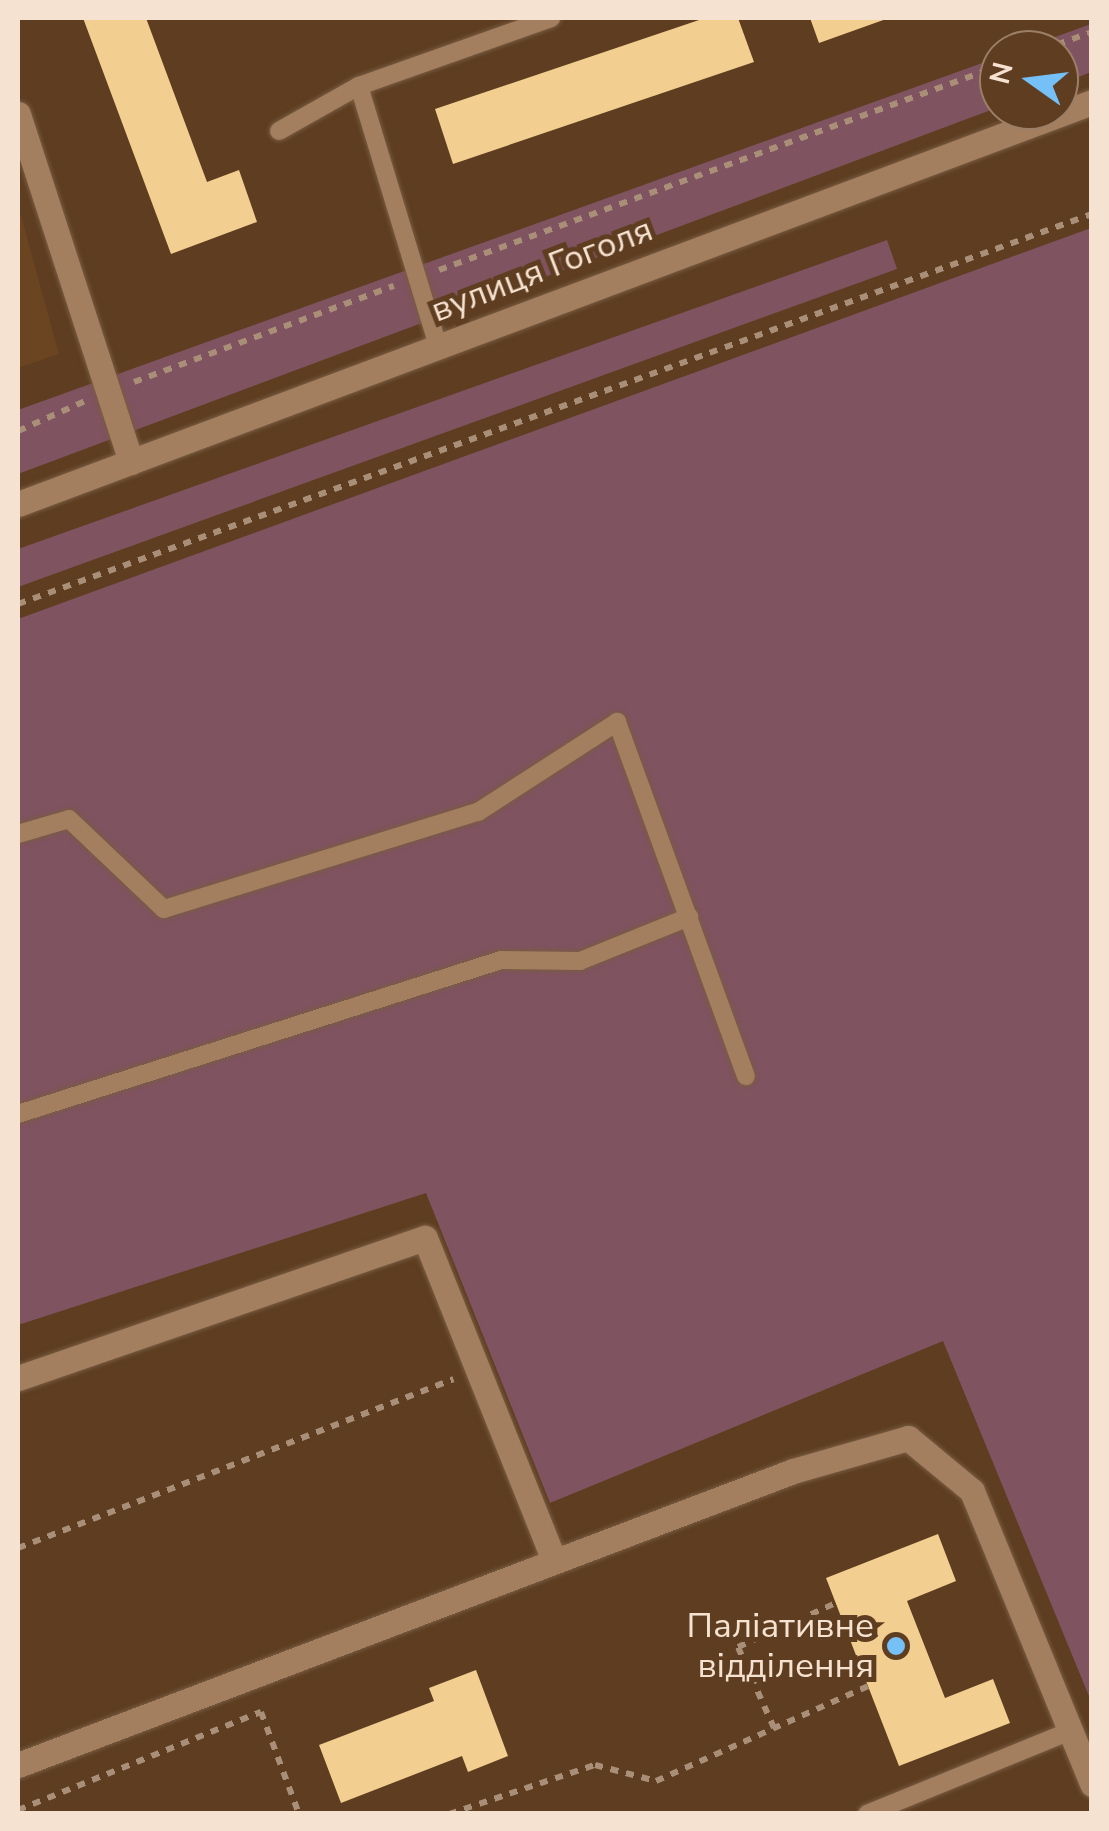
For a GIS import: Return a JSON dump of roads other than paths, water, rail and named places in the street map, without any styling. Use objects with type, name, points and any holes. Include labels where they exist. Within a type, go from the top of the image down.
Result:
[{"type":"street","name":"вулиця Гоголя","points":[[18,504],[1092,102]]},
{"type":"street","points":[[18,114],[131,462]]},
{"type":"street","points":[[18,1378],[426,1238],[554,1561]]},
{"type":"street","points":[[18,1765],[793,1470],[908,1438],[972,1491],[1092,1784]]},
{"type":"lane","points":[[279,131],[359,86],[551,18]]},
{"type":"lane","points":[[359,86],[438,346]]},
{"type":"lane","points":[[18,834],[69,818],[164,909],[478,812],[617,722],[746,1076]]},
{"type":"lane","points":[[18,1114],[501,960],[580,962],[689,918]]},
{"type":"lane","points":[[867,1814],[1070,1731]]},
{"type":"place","name":"Паліативне відділення","points":[[896,1646]]}]
